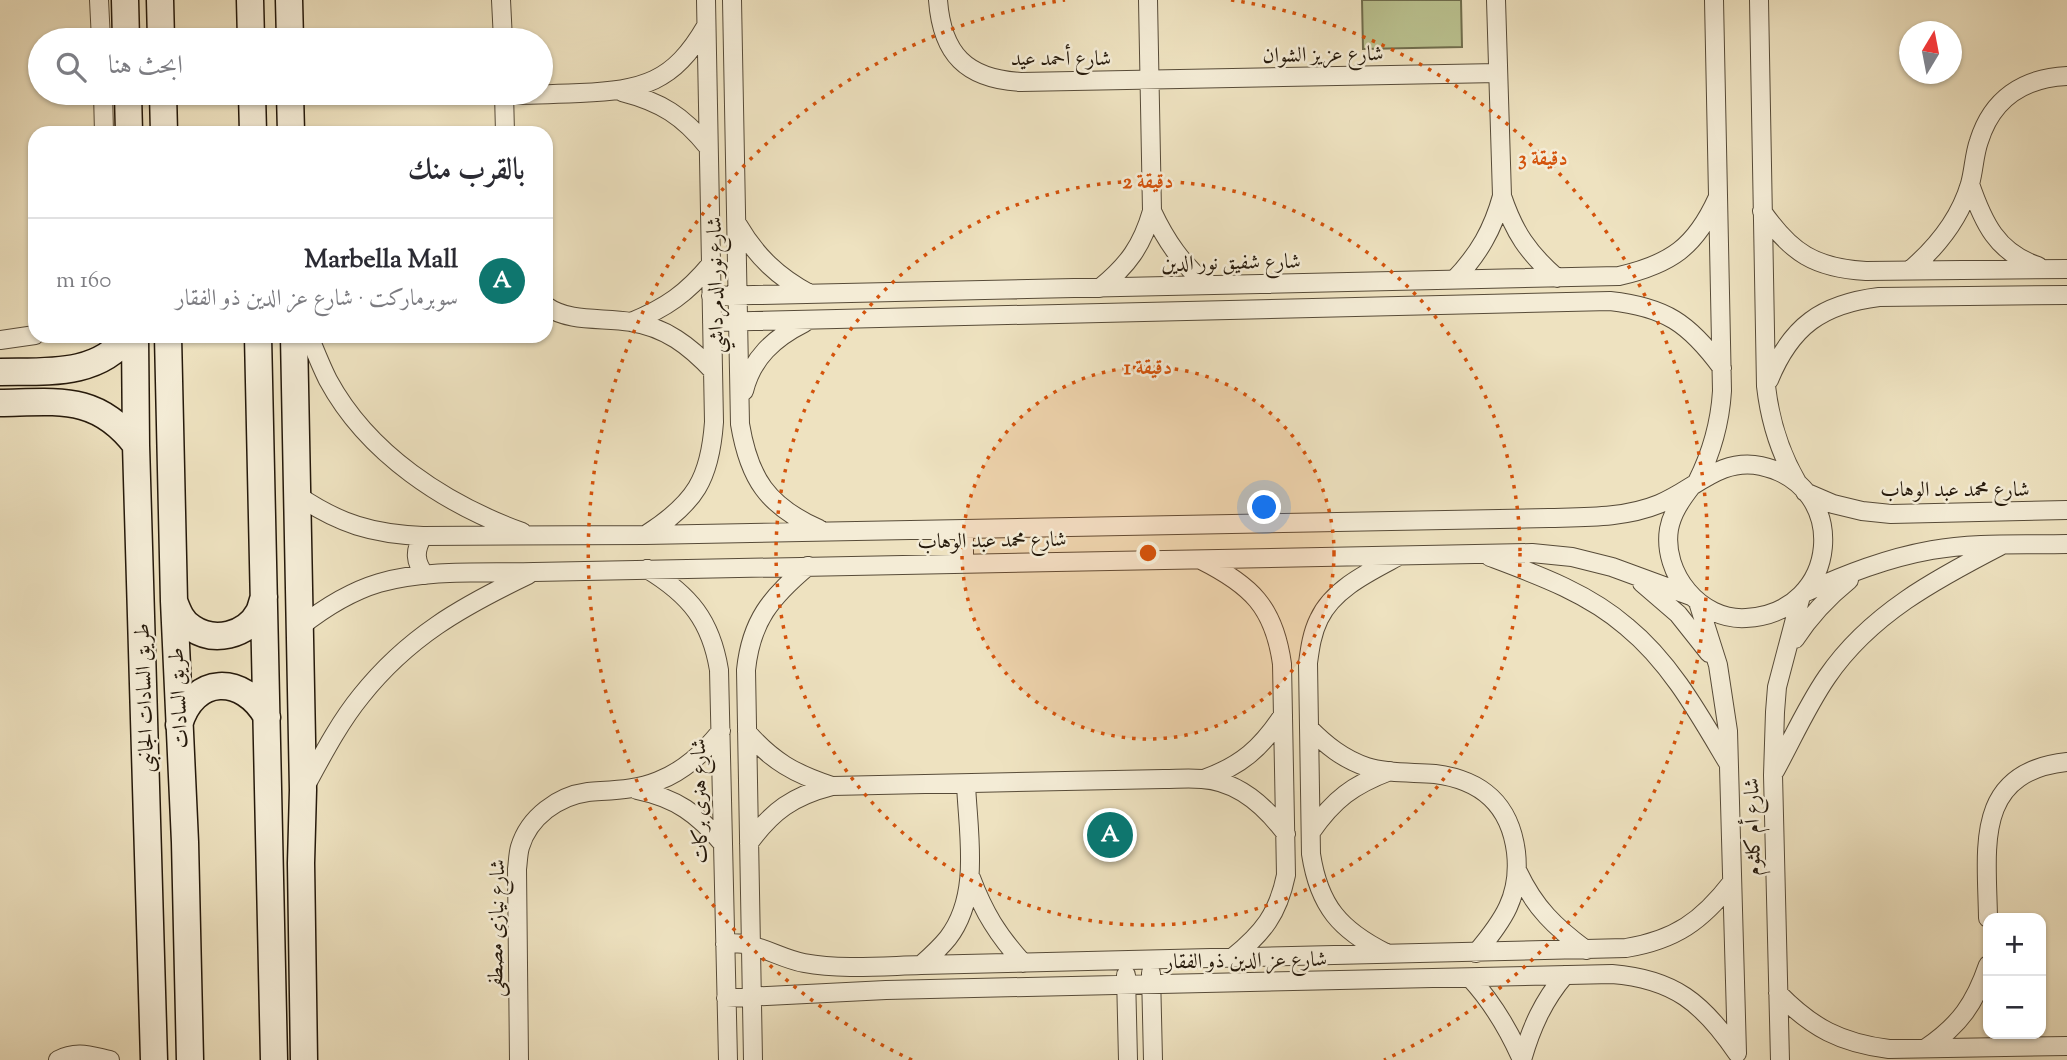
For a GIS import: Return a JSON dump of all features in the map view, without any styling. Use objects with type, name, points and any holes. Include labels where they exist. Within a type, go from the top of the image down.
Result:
[{"type":"main road","points":[[125,0],[126,28]]},
{"type":"main road","points":[[160,0],[161,28]]},
{"type":"main road","points":[[250,0],[251,28]]},
{"type":"main road","points":[[289,0],[290,28]]},
{"type":"main road","points":[[128,105],[129,126]]},
{"type":"main road","points":[[163,105],[164,126]]},
{"type":"main road","points":[[252,105],[253,126]]},
{"type":"main road","points":[[290,105],[291,126]]},
{"type":"main road","points":[[0,372],[75,369],[110,354],[121,343]]},
{"type":"main road","name":"طريق السادات الجانبى","points":[[135,343],[153,1018],[148,1060]]},
{"type":"main road","name":"طريق السادات","points":[[168,343],[178,726],[186,842],[190,1060]]},
{"type":"main road","points":[[258,343],[274,1049],[288,1060]]},
{"type":"main road","points":[[294,343],[303,790],[301,863],[304,1060]]},
{"type":"main road","points":[[46,371],[51,386],[47,402]]},
{"type":"main road","points":[[0,403],[47,402],[77,404],[95,409],[125,430],[136,445]]},
{"type":"main road","points":[[174,601],[180,616],[191,628],[205,635],[221,637],[250,625],[259,612],[264,597]]},
{"type":"main road","points":[[178,726],[192,699],[204,691],[219,687],[234,687],[248,694],[260,704],[267,717]]},
{"type":"main road","points":[[146,789],[186,842]]},
{"type":"main road","points":[[272,911],[301,863]]},
{"type":"main road","points":[[153,1018],[189,950]]},
{"type":"street","points":[[99,0],[100,28]]},
{"type":"street","points":[[501,0],[502,28]]},
{"type":"street","name":"شارع نور الدمرداشي","points":[[645,535],[669,519],[689,500],[704,476],[712,450],[714,422],[706,0]]},
{"type":"street","name":"شارع نور الدمرداشي","points":[[732,0],[740,424],[745,452],[757,479],[775,502],[798,520],[825,531]]},
{"type":"street","name":"شارع أحمد عيد","points":[[938,0],[940,23],[947,43],[961,60],[978,74],[999,81],[1021,82],[1149,80]]},
{"type":"street","points":[[1100,288],[1128,262],[1139,246],[1152,211],[1148,0]]},
{"type":"street","points":[[1496,0],[1502,196],[1510,220],[1522,242],[1557,278]]},
{"type":"street","points":[[1714,0],[1722,368],[1720,415],[1707,461],[1694,485],[1677,507],[1670,530],[1670,554],[1677,576],[1695,599],[1718,613],[1751,618],[1783,610],[1803,594],[1869,566],[1934,550],[1968,546],[2067,544]]},
{"type":"street","points":[[1759,0],[1766,386],[1769,412],[1786,462],[1817,510],[1823,532],[1820,564],[1803,594]]},
{"type":"street","points":[[553,93],[619,91],[641,86],[680,63],[695,46],[706,26]]},
{"type":"street","name":"شارع عزيز الشوان","points":[[1149,80],[1498,73]]},
{"type":"street","points":[[1909,271],[1928,255],[1958,211],[1970,184],[1978,143],[1989,116],[2006,97],[2029,83],[2067,76]]},
{"type":"street","points":[[619,91],[645,98],[670,110],[691,126],[708,147]]},
{"type":"street","points":[[103,105],[104,126]]},
{"type":"street","points":[[505,105],[506,126]]},
{"type":"street","points":[[1970,184],[1989,230],[2006,248],[2026,262],[2048,269]]},
{"type":"street","points":[[1454,280],[1485,242],[1502,196]]},
{"type":"street","name":"شارع شفيق نور الدين","points":[[711,296],[1619,276],[1645,270],[1669,259],[1689,243],[1706,222],[1717,198]]},
{"type":"street","points":[[1152,211],[1174,252],[1189,270],[1207,285]]},
{"type":"street","points":[[1762,211],[1776,232],[1795,249],[1817,262],[1841,270],[2067,269]]},
{"type":"street","points":[[736,222],[749,245],[768,266],[810,294]]},
{"type":"street","points":[[631,322],[676,300],[711,264]]},
{"type":"street","points":[[1267,284],[1268,309]]},
{"type":"street","points":[[1766,386],[1776,362],[1790,341],[1808,323],[1830,309],[1854,300],[1879,297],[2067,295]]},
{"type":"street","points":[[712,322],[1596,301],[1637,304],[1662,312],[1686,326],[1705,344],[1722,368]]},
{"type":"street","points":[[553,309],[571,317],[631,322],[655,328],[677,338],[713,371]]},
{"type":"street","points":[[740,408],[747,379],[762,353],[783,333],[810,320]]},
{"type":"street","points":[[0,340],[28,336]]},
{"type":"street","points":[[312,343],[328,380],[347,410],[369,437],[395,460],[427,485],[461,506],[497,523],[535,536]]},
{"type":"street","points":[[1694,485],[1715,470],[1737,465],[1759,465],[1780,472],[1802,488]]},
{"type":"street","name":"شارع محمد عبد الوهاب","points":[[297,495],[343,522],[395,535],[535,536],[1591,516],[1625,513],[1659,504],[1694,485]]},
{"type":"street","name":"شارع محمد عبد الوهاب","points":[[1802,488],[1833,504],[1861,511],[1891,514],[2067,510]]},
{"type":"street","points":[[964,529],[964,564]]},
{"type":"street","points":[[423,536],[418,544],[416,561],[425,575]]},
{"type":"street","points":[[1773,775],[1827,677],[1851,647],[1878,620],[1908,597],[2002,545]]},
{"type":"street","points":[[1480,553],[1567,589],[1599,606],[1628,627],[1654,652],[1675,680],[1729,764]]},
{"type":"street","name":"شارع محمد عبد الوهاب","points":[[300,628],[318,613],[358,591],[380,583],[425,575],[647,569],[1532,553],[1572,557],[1628,573],[1695,599]]},
{"type":"street","points":[[1389,955],[1350,932],[1334,916],[1322,897],[1315,876],[1311,855],[1308,663],[1311,640],[1320,617],[1332,600],[1350,584],[1402,554]]},
{"type":"street","points":[[1198,558],[1241,583],[1258,599],[1271,619],[1279,640],[1282,664],[1286,875],[1274,914],[1263,930],[1233,958]]},
{"type":"street","points":[[753,1060],[746,670],[748,650],[762,614],[774,598],[808,566]]},
{"type":"street","points":[[1784,661],[1796,638],[1819,607],[1847,581],[1869,566]]},
{"type":"street","name":"شارع هنرى بركات","points":[[647,569],[686,598],[709,631],[716,650],[721,732],[727,1060]]},
{"type":"street","points":[[303,790],[337,730],[360,697],[386,667],[416,639],[449,616],[534,572]]},
{"type":"street","points":[[1628,573],[1678,614],[1700,638],[1718,666]]},
{"type":"street","name":"شارع أم كلثوم","points":[[1780,1060],[1773,775],[1777,687],[1803,594]]},
{"type":"street","name":"شارع أم كلثوم","points":[[1695,599],[1718,666],[1728,731],[1737,1057]]},
{"type":"street","points":[[1204,779],[1242,762],[1258,748],[1283,715]]},
{"type":"street","points":[[1309,728],[1326,745],[1367,767],[1455,778],[1473,784],[1488,794],[1501,808],[1510,825],[1518,872],[1527,891],[1546,916],[1586,950]]},
{"type":"street","name":"شارع نيازى مصطفى","points":[[519,1060],[517,869],[520,847],[530,827],[545,810],[564,799],[585,793],[630,789],[656,782],[681,769],[703,752],[721,732]]},
{"type":"street","points":[[747,732],[776,760],[793,771],[832,786]]},
{"type":"street","points":[[1988,913],[1988,835],[1996,804],[2009,787],[2025,774],[2045,765],[2067,762]]},
{"type":"street","points":[[1311,832],[1326,811],[1344,793],[1366,780],[1390,771]]},
{"type":"street","points":[[749,843],[761,826],[793,800],[811,791],[832,786],[1204,779],[1243,792],[1274,818],[1286,834]]},
{"type":"street","points":[[966,784],[971,878],[988,918],[1023,963]]},
{"type":"street","name":"شارع نيازى مصطفى","points":[[630,789],[657,794],[683,806],[705,822],[723,844]]},
{"type":"street","points":[[1476,953],[1508,907],[1518,872]]},
{"type":"street","points":[[921,965],[949,937],[958,920],[971,878]]},
{"type":"street","name":"شارع عز الدين ذو الفقار","points":[[725,944],[743,943],[785,958],[821,966],[1626,948],[1651,944],[1675,934],[1697,920],[1732,882]]},
{"type":"street","points":[[1151,960],[1153,1060]]},
{"type":"street","points":[[1126,961],[1128,1060]]},
{"type":"street","points":[[886,966],[886,990]]},
{"type":"street","name":"شارع عز الدين ذو الفقار","points":[[726,998],[886,990],[1612,974],[1660,982],[1682,994],[1721,1030],[1737,1057]]},
{"type":"street","points":[[1522,1060],[1544,1002],[1565,975]]},
{"type":"street","points":[[1926,1048],[1944,1036],[1959,1021],[1972,1004],[1983,976]]},
{"type":"street","points":[[1470,978],[1502,1018],[1522,1060]]},
{"type":"street","points":[[1778,993],[1806,1019],[1839,1038],[1887,1055],[1926,1048],[2067,1046]]},
{"type":"street","points":[[2037,1039],[2047,1047]]},
{"type":"street","points":[[58,1060],[73,1054],[84,1054],[106,1060]]},
{"type":"green space","points":[[1362,0],[1461,0],[1462,47],[1363,49]]},
{"type":"place","name":"Marbella Mall","points":[[1110,835]]}]
